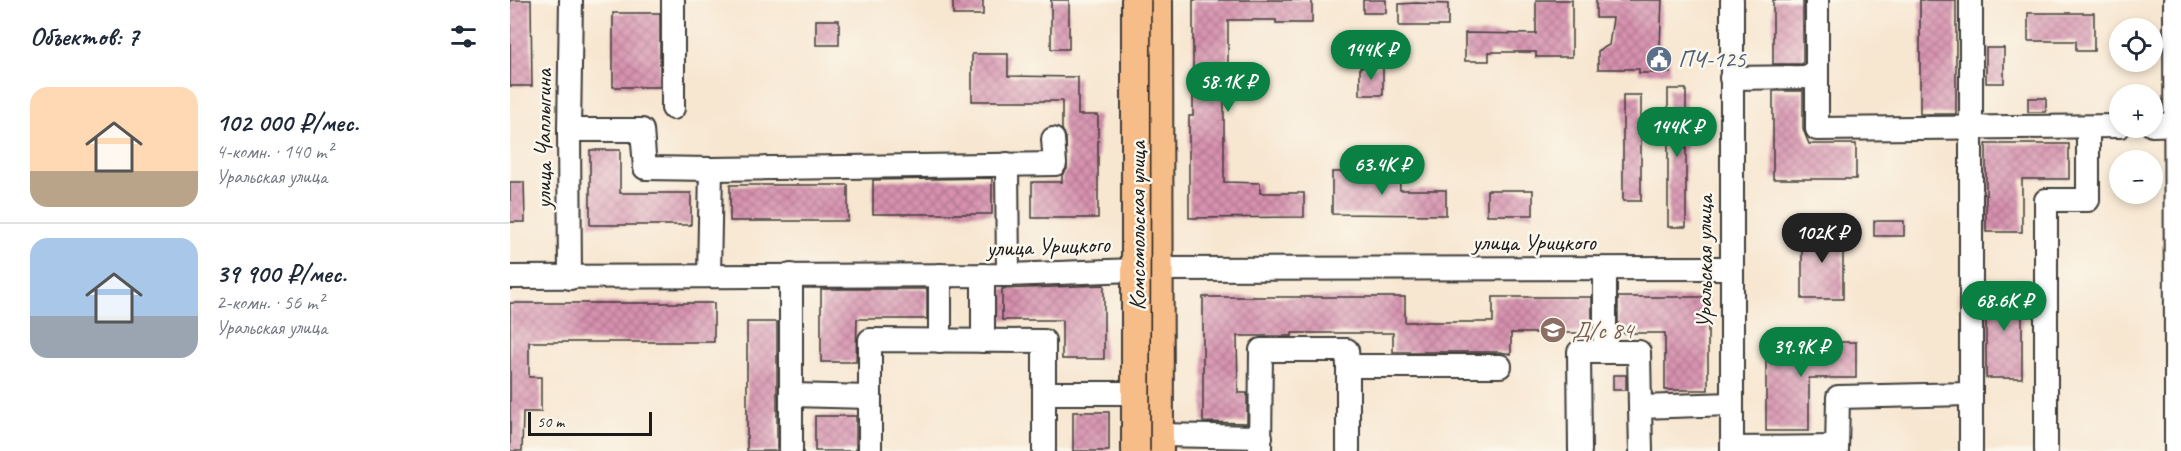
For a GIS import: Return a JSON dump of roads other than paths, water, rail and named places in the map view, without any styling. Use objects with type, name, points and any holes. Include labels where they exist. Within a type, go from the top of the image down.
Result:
[{"type":"main road","name":"Комсомольская улица","points":[[1136,0],[1147,270],[1151,446]]},
{"type":"main road","name":"Комсомольская улица","points":[[1151,446],[1135,393],[1147,270],[1158,0]]},
{"type":"street","name":"улица Чаплыгина","points":[[570,278],[571,0]]},
{"type":"street","points":[[674,0],[674,108]]},
{"type":"street","name":"Уральская улица","points":[[1732,0],[1732,449]]},
{"type":"street","points":[[1817,0],[1817,129],[2109,126]]},
{"type":"street","points":[[1971,0],[1971,451]]},
{"type":"street","points":[[2175,0],[2179,124],[2179,354],[2176,451]]},
{"type":"street","points":[[1731,78],[1817,77]]},
{"type":"street","points":[[2163,125],[2179,124]]},
{"type":"street","points":[[2046,451],[2046,200],[2088,200],[2088,127]]},
{"type":"street","points":[[569,130],[642,130],[645,168],[711,170],[1055,164],[1053,139]]},
{"type":"street","points":[[1007,164],[1008,275]]},
{"type":"street","points":[[709,276],[711,170]]},
{"type":"street","name":"улица Урицкого","points":[[510,277],[1008,275],[1147,270],[1731,268]]},
{"type":"street","points":[[1605,269],[1605,352]]},
{"type":"street","points":[[791,275],[791,451]]},
{"type":"street","points":[[940,275],[940,341]]},
{"type":"street","points":[[983,275],[983,341]]},
{"type":"street","points":[[870,451],[870,340],[1044,341],[1044,451]]},
{"type":"street","points":[[1151,446],[1260,444],[1262,351],[1347,350],[1348,451]]},
{"type":"street","points":[[1580,451],[1579,352],[1639,352],[1641,451]]},
{"type":"street","points":[[1348,366],[1500,366]]},
{"type":"street","points":[[1044,393],[1135,393]]},
{"type":"street","points":[[1732,449],[1837,449],[1838,397],[1970,394]]},
{"type":"street","points":[[791,395],[870,397]]},
{"type":"street","points":[[1640,407],[1732,404]]},
{"type":"tram line","points":[[1150,451],[1151,0]]},
{"type":"place","name":"ПЧ-125","points":[[1659,59]]},
{"type":"place","name":"Д/с 84","points":[[1553,330]]}]
